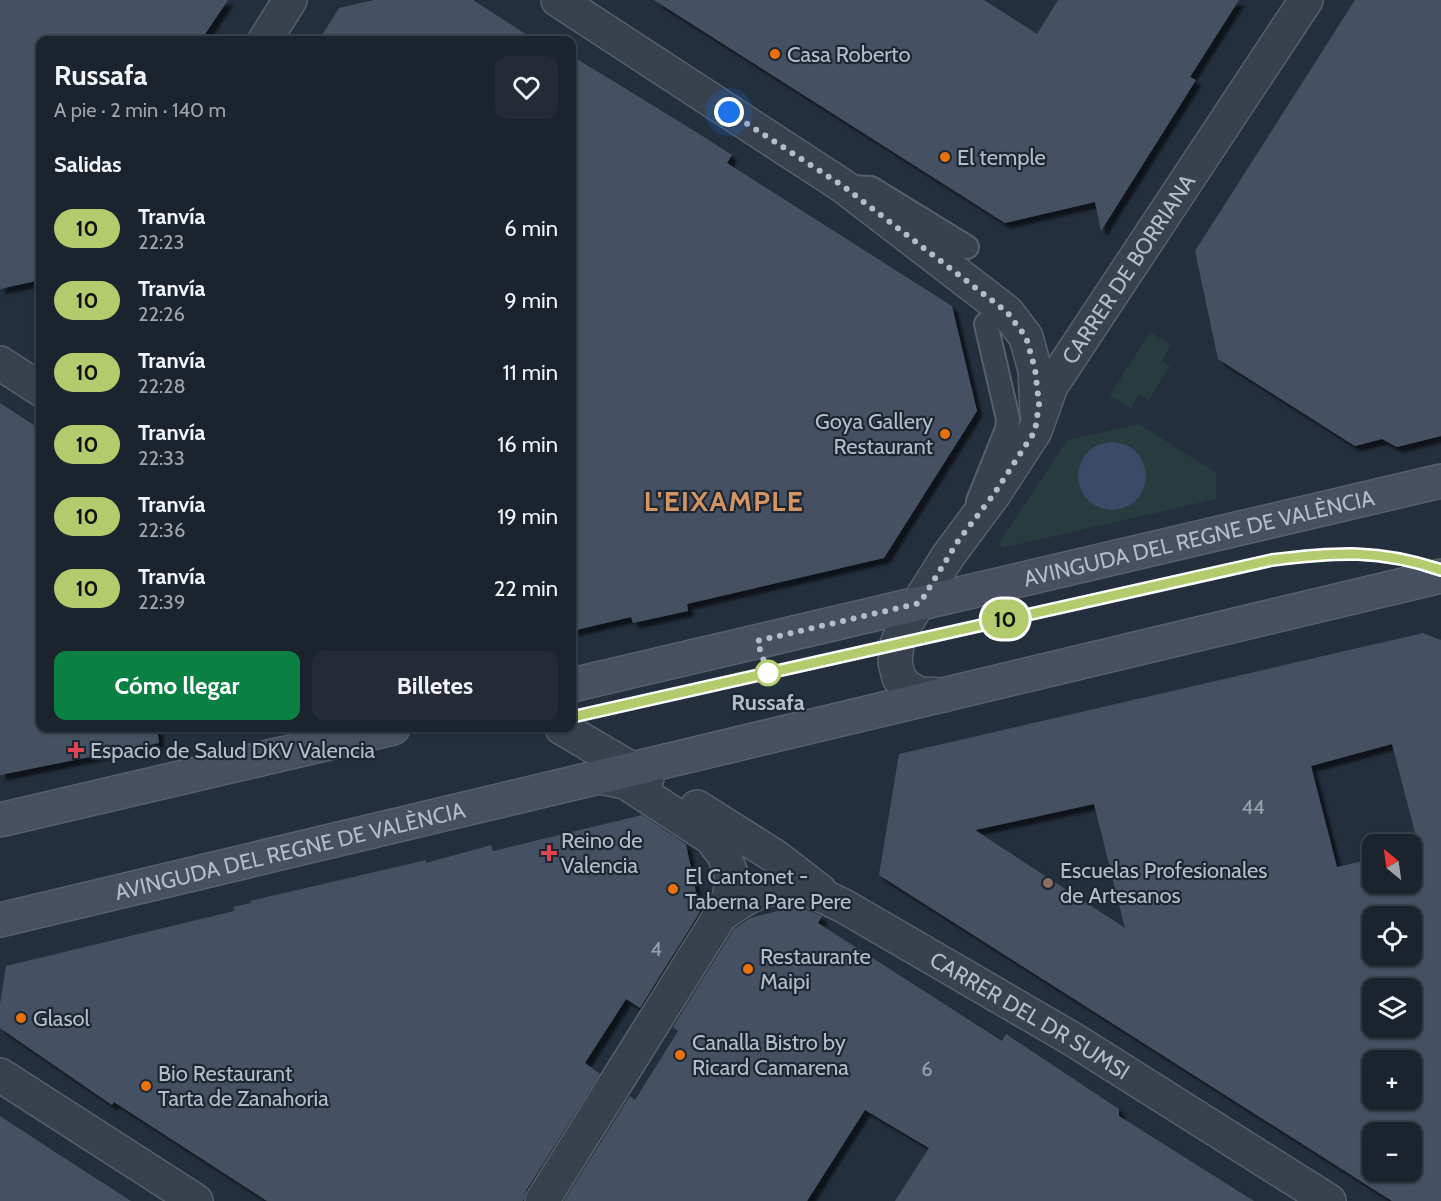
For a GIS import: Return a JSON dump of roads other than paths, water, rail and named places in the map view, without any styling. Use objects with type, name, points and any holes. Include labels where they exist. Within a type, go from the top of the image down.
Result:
[{"type":"main road","name":"AVINGUDA DEL REGNE DE VALÈNCIA","points":[[576,684],[1441,481]]},
{"type":"main road","name":"AVINGUDA DEL REGNE DE VALÈNCIA","points":[[0,920],[1439,578]]},
{"type":"main road","points":[[0,820],[376,732]]},
{"type":"street","points":[[268,36],[290,0]]},
{"type":"street","points":[[558,0],[843,186],[1007,312],[1026,337],[1035,369],[1039,404],[1035,431]]},
{"type":"street","name":"CARRER DE BORRIANA","points":[[944,695],[920,694],[908,688],[899,678],[895,662],[897,644],[968,526],[994,494],[1035,431],[1051,386],[1306,0]]},
{"type":"street","points":[[0,363],[36,386]]},
{"type":"street","points":[[572,734],[776,858],[842,905]]},
{"type":"street","points":[[572,734],[592,751],[594,761],[591,779]]},
{"type":"street","name":"AVINGUDA DEL REGNE DE VALÈNCIA","points":[[591,779],[625,782],[711,838],[724,855],[732,876],[730,895],[720,916]]},
{"type":"street","name":"CARRER DEL DR SUMSI","points":[[720,916],[743,897],[787,886],[805,888],[842,905],[1074,1040],[1329,1201]]},
{"type":"street","points":[[542,1201],[720,916]]},
{"type":"street","points":[[0,1075],[196,1201]]},
{"type":"lane","points":[[843,186],[871,188],[967,247]]},
{"type":"lane","points":[[968,526],[1007,429],[1008,419],[986,324]]},
{"type":"water","points":[[1105,442],[1119,442],[1131,447],[1141,457],[1146,476],[1141,495],[1131,505],[1119,510],[1105,510],[1093,505],[1083,495],[1078,483],[1078,469],[1083,457],[1093,447]]},
{"type":"tram line","name":"10","points":[[576,716],[1217,570],[1272,560],[1330,553],[1375,553],[1414,561],[1441,570]]},
{"type":"place","name":"Casa Roberto","points":[[775,54]]},
{"type":"place","name":"El temple","points":[[945,157]]},
{"type":"place","name":"Goya Gallery Restaurant","points":[[945,434]]},
{"type":"place","name":"Russafa","points":[[768,673]]},
{"type":"place","name":"Espacio de Salud DKV Valencia","points":[[76,750]]},
{"type":"place","name":"Reino de Valencia","points":[[549,853]]},
{"type":"place","name":"Escuelas Profesionales de Artesanos","points":[[1048,883]]},
{"type":"place","name":"El Cantonet - Taberna Pare Pere","points":[[673,889]]},
{"type":"place","name":"Restaurante Maipi","points":[[748,969]]},
{"type":"place","name":"Glasol","points":[[21,1018]]},
{"type":"place","name":"Canalla Bistro by Ricard Camarena","points":[[680,1055]]},
{"type":"place","name":"Bio Restaurant Tarta de Zanahoria","points":[[146,1086]]},
{"type":"district","name":"L'EIXAMPLE","points":[[724,501]]}]
